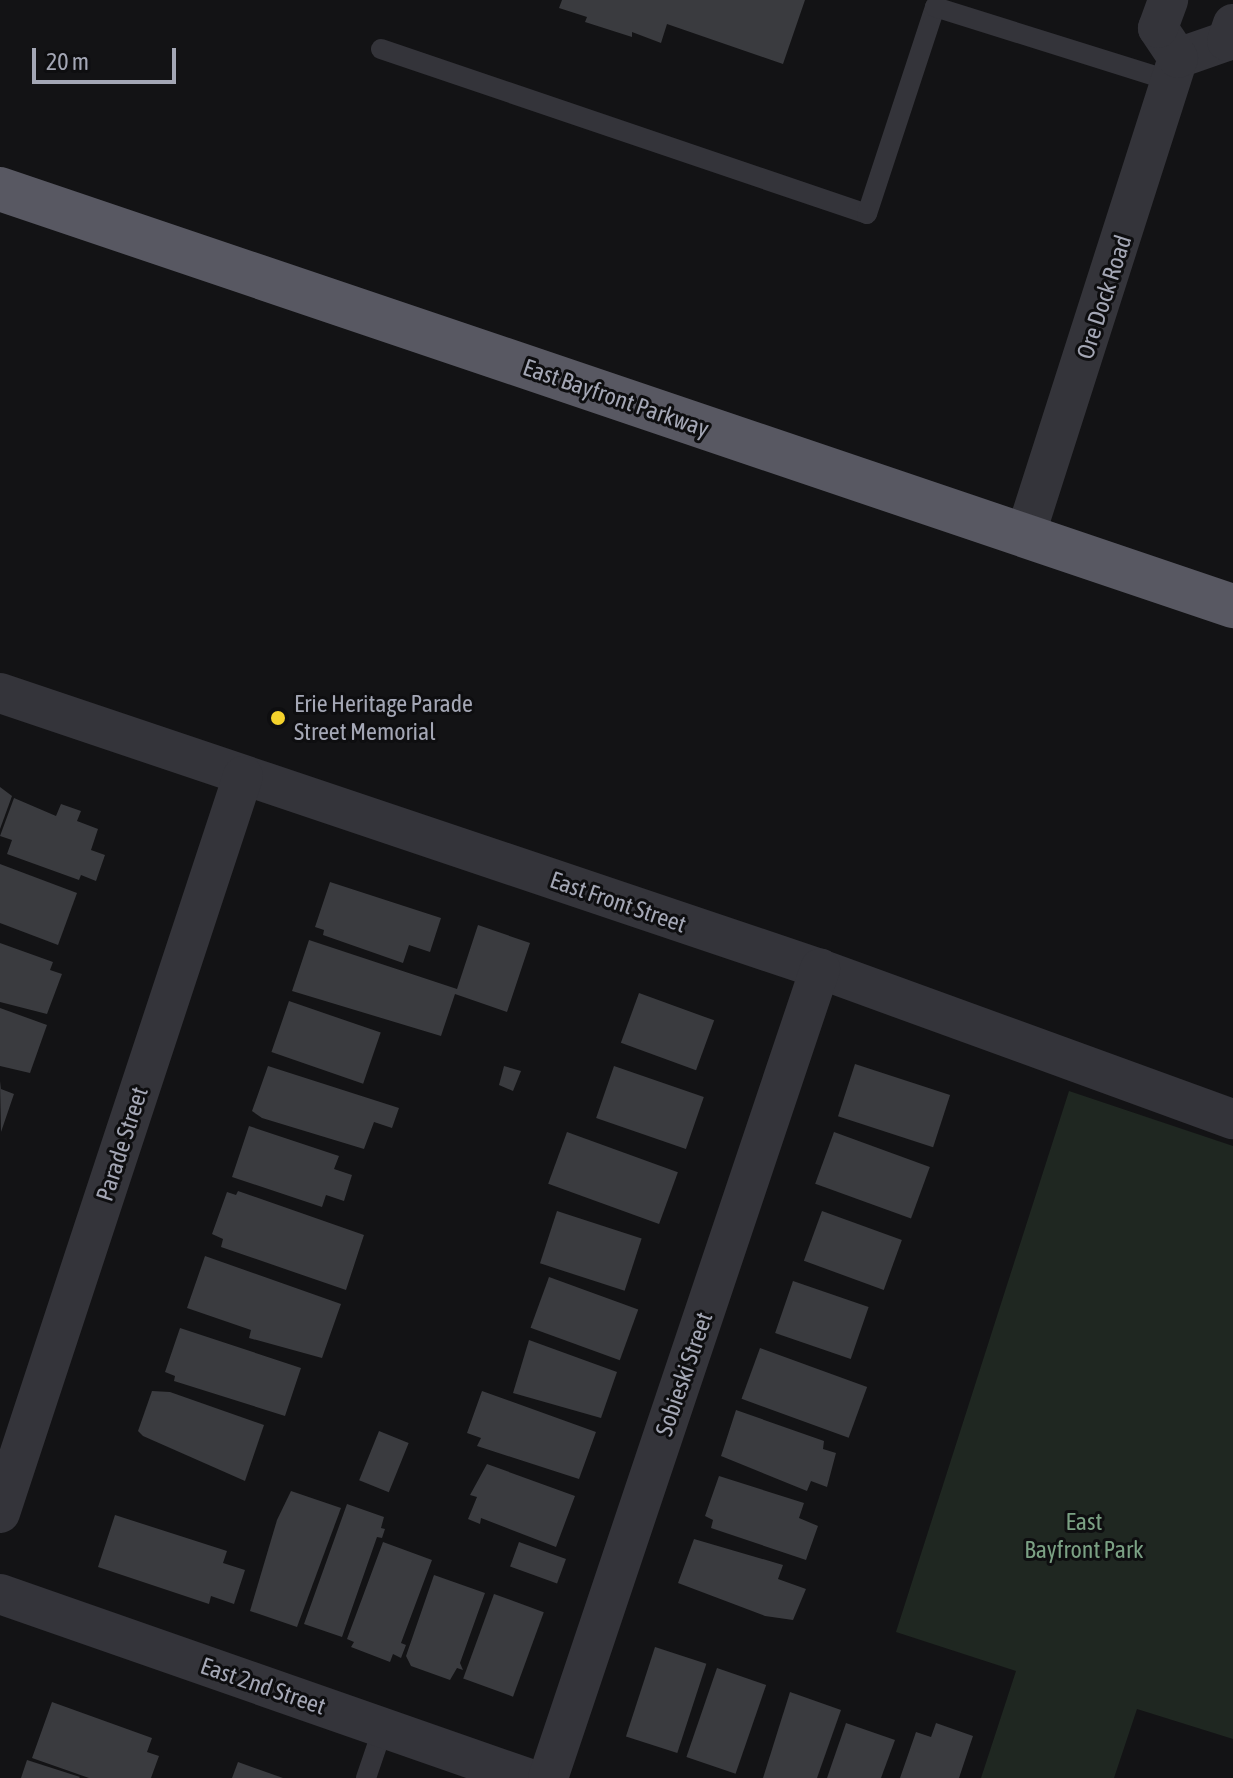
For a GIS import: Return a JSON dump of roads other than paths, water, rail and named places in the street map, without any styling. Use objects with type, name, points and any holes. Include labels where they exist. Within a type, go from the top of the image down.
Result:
[{"type":"highway","name":"East Bayfront Parkway","points":[[0,189],[1233,606]]},
{"type":"street","points":[[1168,0],[1158,28],[1175,69],[1227,41],[1233,24]]},
{"type":"street","name":"Ore Dock Road","points":[[1025,536],[1175,69]]},
{"type":"street","name":"East Front Street","points":[[0,693],[820,969],[1233,1119]]},
{"type":"street","name":"Parade Street","points":[[0,1513],[243,776]]},
{"type":"street","name":"Sobieski Street","points":[[548,1778],[820,969]]},
{"type":"street","name":"East 2nd Street","points":[[0,1594],[527,1778]]},
{"type":"lane","points":[[381,49],[867,214],[936,3],[1175,69]]},
{"type":"lane","points":[[366,1778],[383,1728]]},
{"type":"place","name":"Erie Heritage Parade Street Memorial","points":[[278,718]]},
{"type":"park label","name":"East Bayfront Park","points":[[1084,1536]]}]
